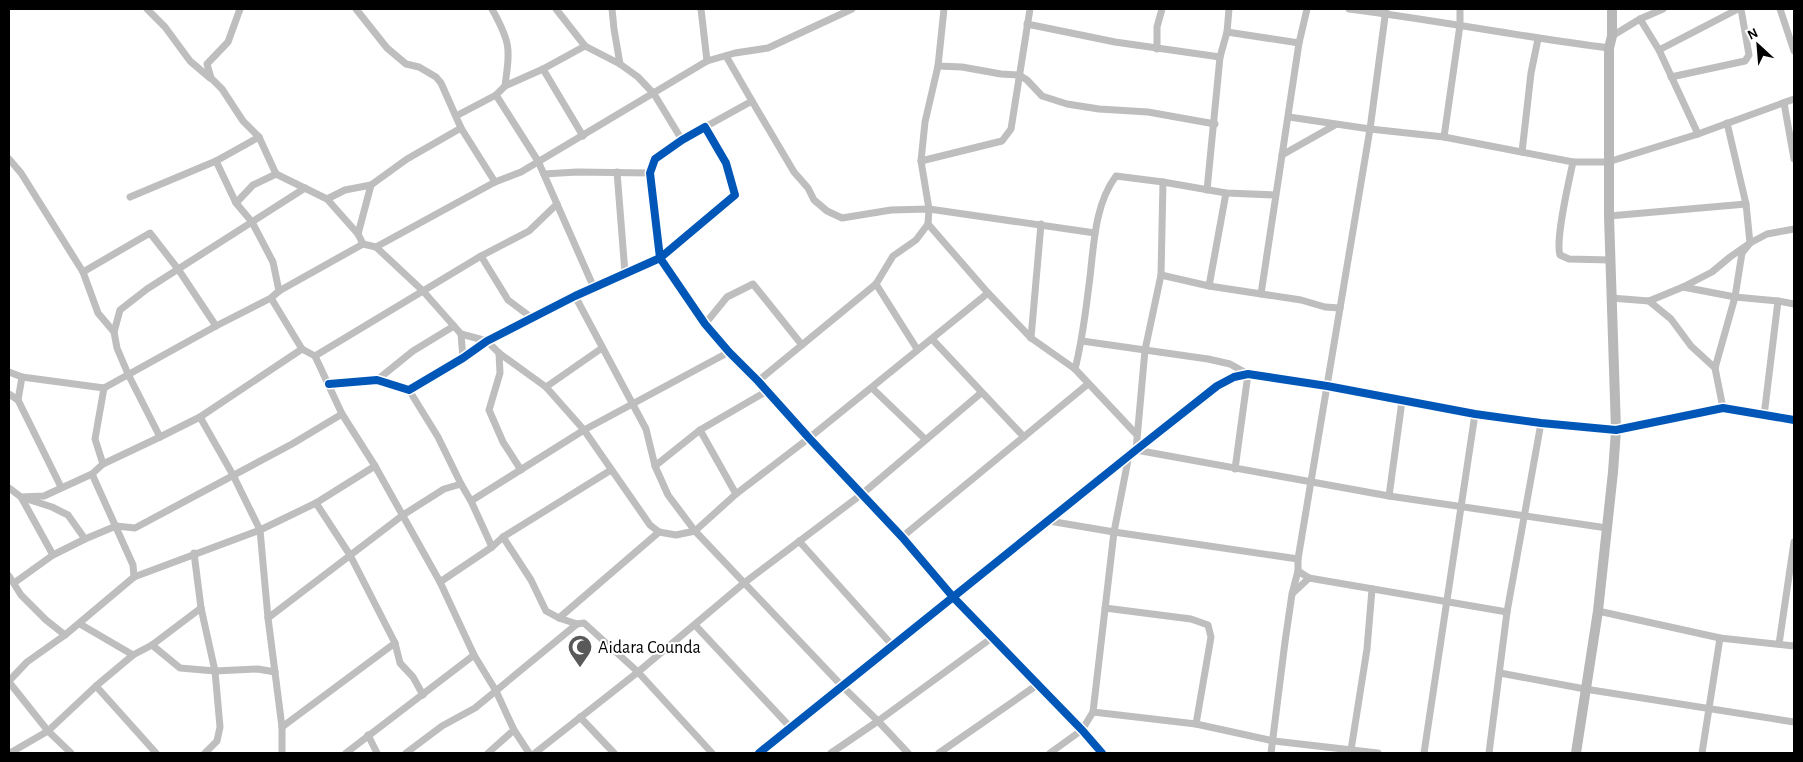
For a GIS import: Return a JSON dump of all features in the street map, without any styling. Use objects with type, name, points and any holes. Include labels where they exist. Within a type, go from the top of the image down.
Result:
[{"type":"main road","points":[[1576,753],[1598,611],[1616,430],[1608,162],[1609,48],[1612,36],[1612,9]]},
{"type":"street","points":[[147,9],[165,27],[190,61],[222,89],[243,121],[259,137],[276,174],[326,199],[358,234],[363,244]]},
{"type":"street","points":[[211,78],[207,64],[228,42],[240,9]]},
{"type":"street","points":[[356,9],[387,48],[406,64],[419,67],[436,76],[461,128],[495,182]]},
{"type":"street","points":[[492,9],[505,33],[510,51],[506,86]]},
{"type":"street","points":[[556,9],[585,46],[620,64],[638,77],[654,94],[682,140]]},
{"type":"street","points":[[612,9],[620,64]]},
{"type":"street","points":[[701,9],[706,61]]},
{"type":"street","points":[[376,247],[495,182],[521,172],[654,94],[706,61],[768,48],[852,9]]},
{"type":"street","points":[[758,381],[876,284],[893,256],[916,240],[928,224],[929,209],[921,161],[925,122],[938,66],[944,9]]},
{"type":"street","points":[[921,161],[1002,141],[1011,129],[1030,9]]},
{"type":"street","points":[[1157,49],[1157,27],[1162,9]]},
{"type":"street","points":[[1206,190],[1220,57],[1227,32],[1229,9]]},
{"type":"street","points":[[1261,294],[1299,43],[1306,9]]},
{"type":"street","points":[[1350,9],[1386,11],[1538,39],[1609,48]]},
{"type":"street","points":[[1444,137],[1460,25],[1460,9]]},
{"type":"street","points":[[1612,36],[1640,19],[1663,9]]},
{"type":"street","points":[[1659,50],[1739,9],[1748,55],[1746,61],[1671,77]]},
{"type":"street","points":[[1780,9],[1794,51]]},
{"type":"street","points":[[1271,753],[1292,594],[1298,571],[1298,558],[1310,482],[1370,129],[1386,11]]},
{"type":"street","points":[[1640,19],[1659,50],[1698,134]]},
{"type":"street","points":[[1027,24],[1157,49],[1220,57]]},
{"type":"street","points":[[1227,32],[1299,43]]},
{"type":"street","points":[[1522,152],[1531,73],[1538,39]]},
{"type":"street","points":[[456,116],[496,94],[506,86],[543,69],[585,46]]},
{"type":"street","points":[[726,56],[794,172],[808,188],[814,200],[827,211],[842,218],[891,210],[929,209],[1095,233]]},
{"type":"street","points":[[938,66],[962,67],[1001,74],[1019,75],[1027,80],[1042,96],[1066,104],[1098,109],[1148,112],[1214,124]]},
{"type":"street","points":[[543,69],[583,136]]},
{"type":"street","points":[[496,94],[538,161],[594,288]]},
{"type":"street","points":[[1289,117],[1370,129],[1444,137],[1573,162],[1608,162],[1698,134],[1794,99]]},
{"type":"street","points":[[752,101],[682,140],[655,159],[650,173],[660,258],[705,324],[729,352],[902,537],[953,597],[1102,753]]},
{"type":"street","points":[[1784,103],[1794,159]]},
{"type":"street","points":[[1723,408],[1714,368],[1735,297],[1742,253],[1750,243],[1746,204],[1727,123]]},
{"type":"street","points":[[1282,155],[1336,124]]},
{"type":"street","points":[[409,390],[463,358],[487,341],[575,296],[660,258],[735,195],[726,163],[705,127]]},
{"type":"street","points":[[326,199],[345,190],[371,185],[461,128]]},
{"type":"street","points":[[130,197],[216,161],[259,137]]},
{"type":"street","points":[[9,159],[21,173],[83,272],[98,313],[114,332]]},
{"type":"street","points":[[216,161],[236,203],[252,222],[272,262],[279,291]]},
{"type":"street","points":[[1573,162],[1560,234],[1558,249],[1560,255],[1569,259],[1610,260]]},
{"type":"street","points":[[617,172],[625,273]]},
{"type":"street","points":[[544,174],[650,173]]},
{"type":"street","points":[[236,203],[253,185],[276,174]]},
{"type":"street","points":[[1075,369],[1082,341],[1095,233],[1102,203],[1108,187],[1116,176],[1226,193],[1275,195]]},
{"type":"street","points":[[1136,450],[1145,350],[1161,275],[1163,182]]},
{"type":"street","points":[[358,234],[371,185]]},
{"type":"street","points":[[160,437],[116,348],[114,332],[120,310],[147,289],[305,188]]},
{"type":"street","points":[[1209,286],[1226,193]]},
{"type":"street","points":[[316,356],[481,256],[529,231],[557,204]]},
{"type":"street","points":[[1609,216],[1746,204]]},
{"type":"street","points":[[928,224],[1031,338],[1075,369],[1137,435]]},
{"type":"street","points":[[1031,338],[1040,224]]},
{"type":"street","points":[[1611,298],[1649,301],[1712,272],[1750,243],[1767,234],[1794,229]]},
{"type":"street","points":[[83,272],[150,233],[178,269],[216,326]]},
{"type":"street","points":[[9,372],[22,377],[104,388],[271,298],[279,291],[363,244],[376,247],[423,291],[461,334],[487,341],[546,387],[584,430],[650,525],[659,532],[676,535],[695,531],[736,494],[872,388],[988,292]]},
{"type":"street","points":[[481,256],[508,300],[532,318]]},
{"type":"street","points":[[1161,275],[1209,286],[1340,308]]},
{"type":"street","points":[[705,324],[727,297],[753,284],[802,345]]},
{"type":"street","points":[[876,284],[917,349]]},
{"type":"street","points":[[1683,287],[1735,297],[1794,304]]},
{"type":"street","points":[[575,296],[646,430],[656,466],[668,495],[695,531],[744,584],[908,753]]},
{"type":"street","points":[[271,298],[302,350],[316,356],[342,414],[403,514],[440,582],[474,655],[496,692],[514,730],[529,753]]},
{"type":"street","points":[[1649,301],[1671,319],[1691,346],[1714,368]]},
{"type":"street","points":[[1764,416],[1778,301]]},
{"type":"street","points":[[377,380],[413,351],[454,326]]},
{"type":"street","points":[[461,334],[463,358]]},
{"type":"street","points":[[932,339],[1024,437]]},
{"type":"street","points":[[1082,341],[1208,359],[1230,364],[1248,374],[1327,386],[1475,414],[1541,423],[1616,430],[1723,408],[1794,420]]},
{"type":"street","points":[[546,387],[602,348]]},
{"type":"street","points":[[21,497],[44,496],[61,486],[92,474],[103,464],[200,417],[302,350]]},
{"type":"street","points":[[499,352],[500,373],[488,410],[503,442],[521,470]]},
{"type":"street","points":[[471,501],[584,430],[729,352]]},
{"type":"street","points":[[760,753],[892,645],[1217,386],[1234,377],[1248,374]]},
{"type":"street","points":[[1235,469],[1248,374]]},
{"type":"street","points":[[18,400],[22,377]]},
{"type":"street","points":[[329,384],[377,380],[409,390],[438,437],[492,547]]},
{"type":"street","points":[[902,537],[1088,384]]},
{"type":"street","points":[[103,464],[95,439],[104,388]]},
{"type":"street","points":[[872,388],[925,439]]},
{"type":"street","points":[[656,466],[700,430],[767,391]]},
{"type":"street","points":[[535,753],[638,672],[744,584],[862,494],[981,393]]},
{"type":"street","points":[[9,394],[18,400],[61,486]]},
{"type":"street","points":[[1389,496],[1402,401]]},
{"type":"street","points":[[14,583],[53,556],[85,539],[116,526],[135,528],[292,444],[342,414]]},
{"type":"street","points":[[1424,753],[1475,414]]},
{"type":"street","points":[[200,417],[233,475],[260,530],[268,618],[282,727],[282,753]]},
{"type":"street","points":[[1489,753],[1507,612],[1541,423]]},
{"type":"street","points":[[700,430],[736,494]]},
{"type":"street","points":[[1136,450],[1389,496],[1607,528]]},
{"type":"street","points":[[1050,753],[1082,730],[1093,712],[1114,532],[1129,456]]},
{"type":"street","points":[[71,753],[48,732],[9,681],[27,662],[80,624],[134,577],[260,530],[316,503],[375,466]]},
{"type":"street","points":[[440,582],[492,547],[503,537],[611,470]]},
{"type":"street","points":[[92,474],[134,565],[134,577]]},
{"type":"street","points":[[268,618],[403,514],[444,489],[461,484]]},
{"type":"street","points":[[9,488],[21,497],[52,507],[68,515],[85,539]]},
{"type":"street","points":[[21,497],[53,556]]},
{"type":"street","points":[[316,503],[350,555],[395,643],[400,663],[412,677],[423,695]]},
{"type":"street","points":[[1049,521],[1298,558]]},
{"type":"street","points":[[559,618],[659,532]]},
{"type":"street","points":[[503,537],[531,580],[546,611],[577,624],[584,623],[638,672],[712,753]]},
{"type":"street","points":[[799,541],[892,645]]},
{"type":"street","points":[[1779,644],[1794,542]]},
{"type":"street","points":[[194,554],[201,608],[215,671],[220,728],[217,741],[205,753]]},
{"type":"street","points":[[1298,571],[1309,578],[1507,612]]},
{"type":"street","points":[[9,576],[22,595],[46,620],[65,635]]},
{"type":"street","points":[[1292,594],[1309,578]]},
{"type":"street","points":[[1351,750],[1366,649],[1372,588]]},
{"type":"street","points":[[10,753],[48,732],[96,686],[133,655],[152,645],[201,608]]},
{"type":"street","points":[[1105,608],[1191,619],[1208,624],[1211,636],[1196,724]]},
{"type":"street","points":[[1598,611],[1720,638],[1794,646]]},
{"type":"street","points":[[80,624],[133,655]]},
{"type":"street","points":[[406,753],[442,726],[475,708],[577,624]]},
{"type":"street","points":[[695,625],[791,728]]},
{"type":"street","points":[[831,753],[993,637]]},
{"type":"street","points":[[1702,753],[1720,638]]},
{"type":"street","points":[[282,727],[395,643]]},
{"type":"street","points":[[152,645],[180,668],[215,671],[258,669],[275,672]]},
{"type":"street","points":[[346,753],[474,655]]},
{"type":"street","points":[[1500,673],[1585,689],[1794,722]]},
{"type":"street","points":[[940,753],[1037,685]]},
{"type":"street","points":[[96,686],[156,753]]},
{"type":"street","points":[[1093,712],[1196,724],[1274,741],[1378,753]]},
{"type":"street","points":[[580,717],[614,753]]},
{"type":"street","points":[[488,753],[514,730]]},
{"type":"street","points":[[368,735],[377,753]]},
{"type":"cycle path","points":[[329,384],[377,380],[409,390],[463,358],[487,341],[575,296],[660,258],[735,195],[726,163],[705,127],[655,159],[650,173],[660,258],[705,324],[729,352],[902,537],[953,597],[1102,753]]},
{"type":"cycle path","points":[[759,753],[1136,450],[1217,386],[1234,377],[1248,374],[1327,386],[1475,414],[1541,423],[1616,430],[1723,408],[1794,420]]},
{"type":"place","name":"Aidara Counda","points":[[580,668]]}]
